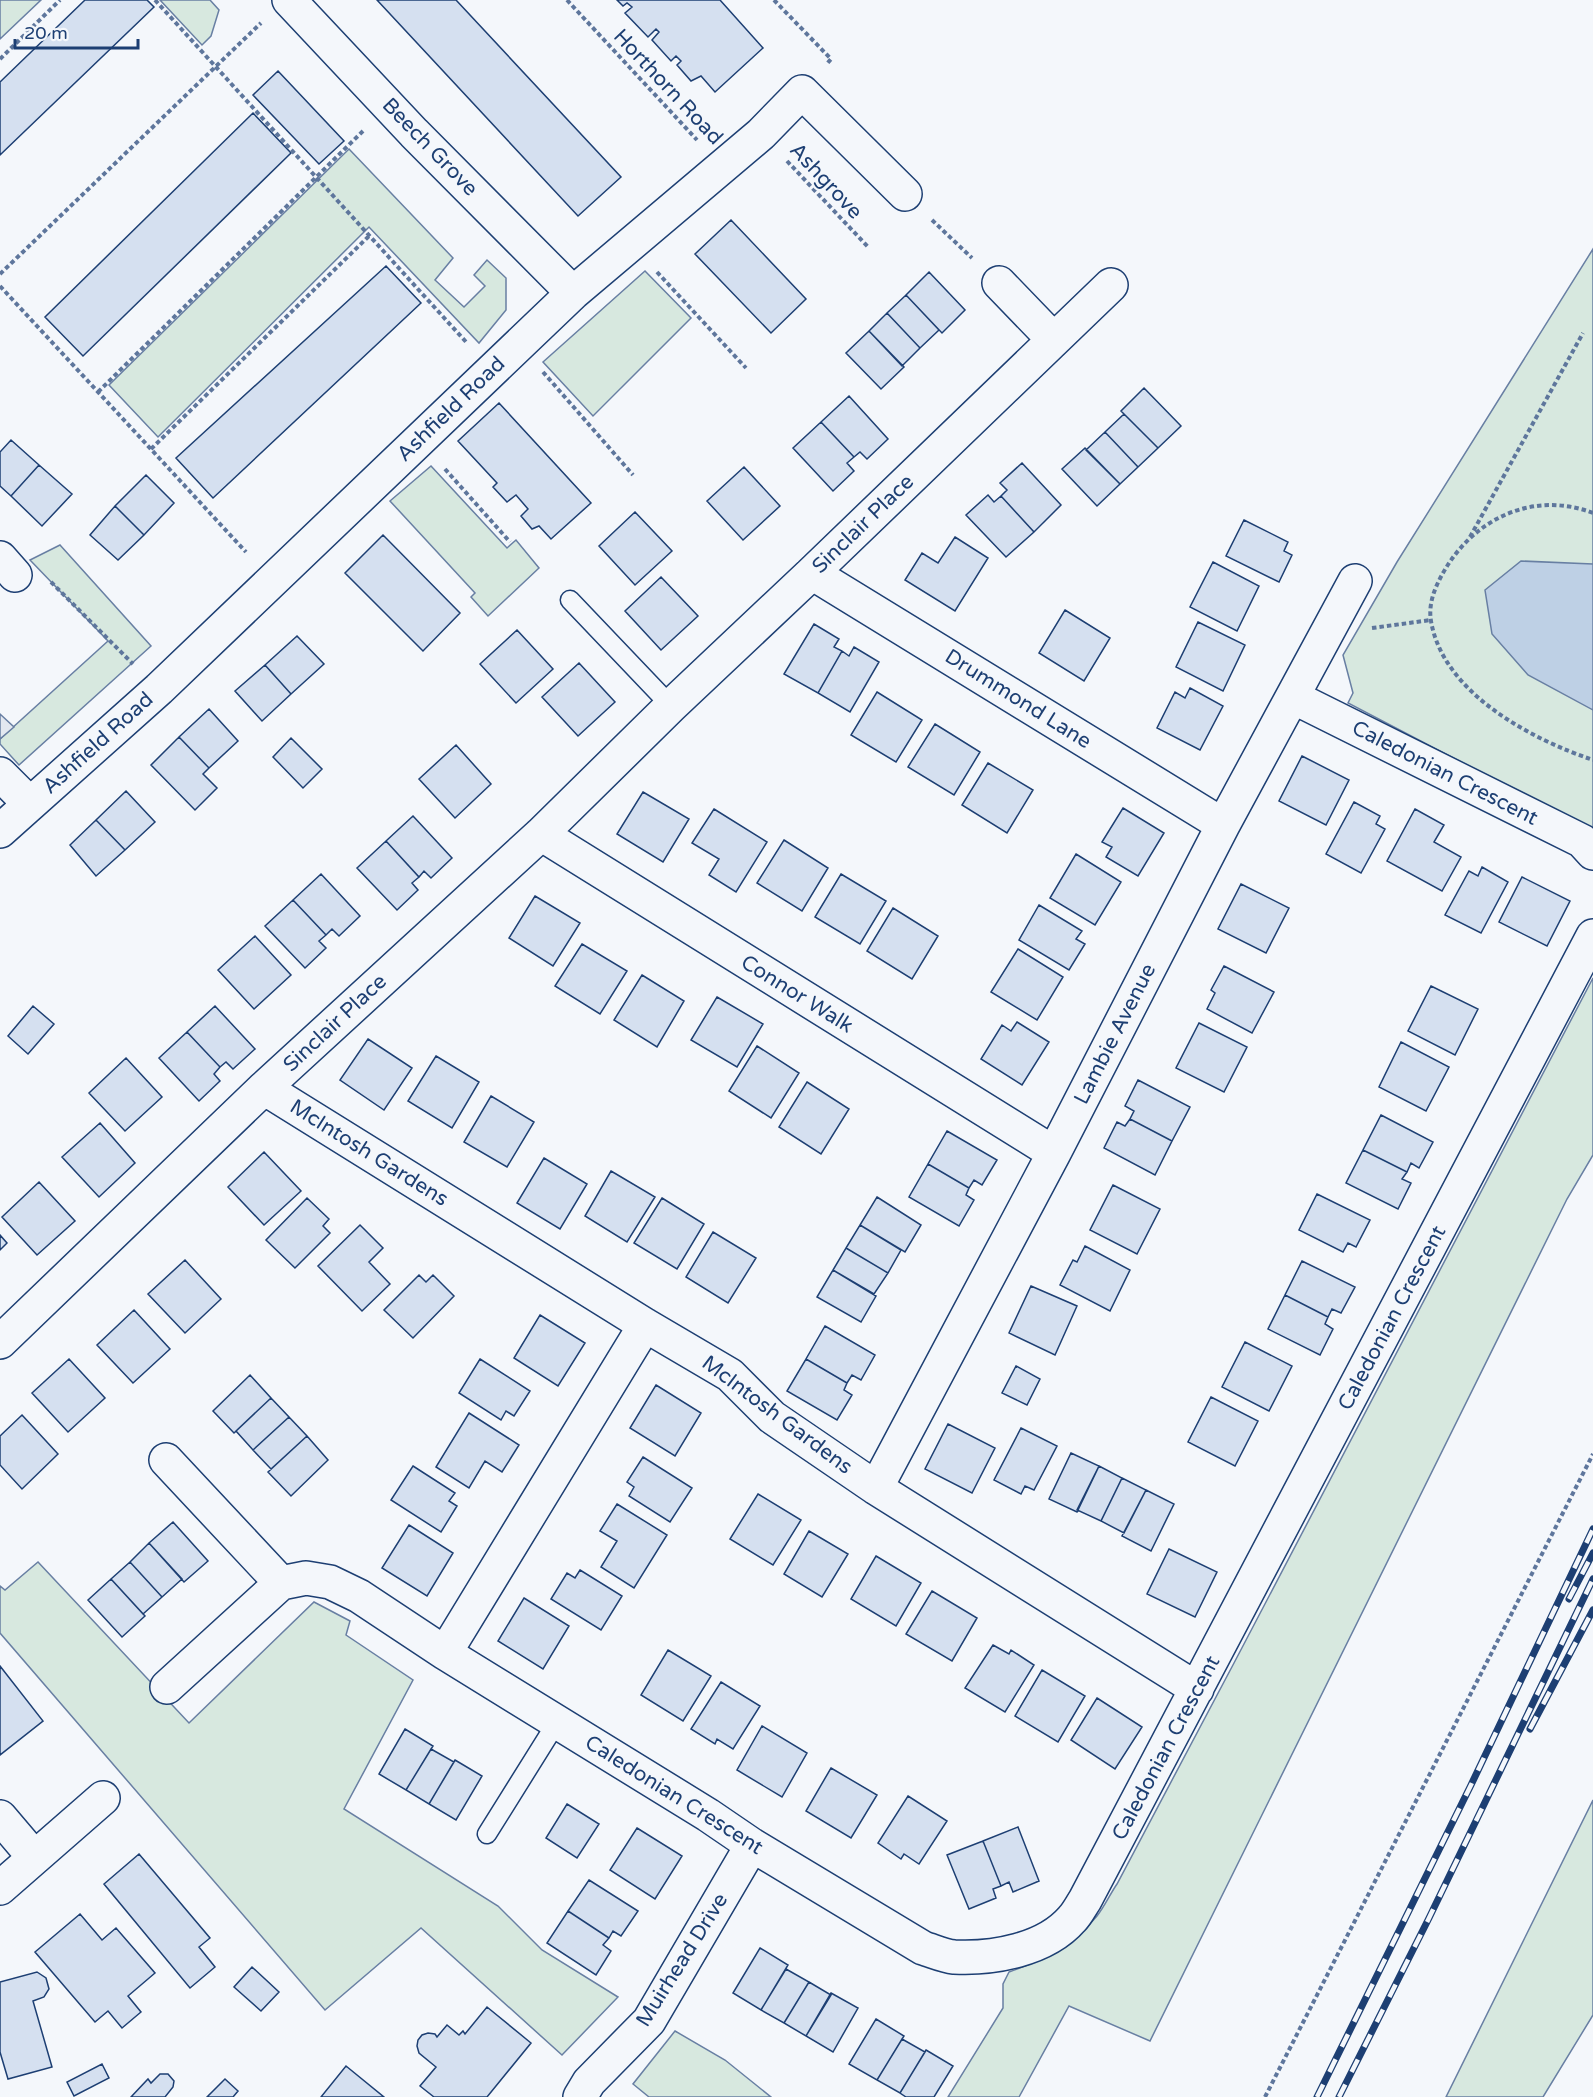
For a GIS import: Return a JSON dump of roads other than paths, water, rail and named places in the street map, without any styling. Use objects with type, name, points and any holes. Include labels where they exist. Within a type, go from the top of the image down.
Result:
[{"type":"street","name":"Beech Grove","points":[[289,0],[573,293]]},
{"type":"street","name":"Ashfield Road","points":[[0,831],[159,689],[573,293],[723,168],[761,134],[802,92],[905,194]]},
{"type":"street","points":[[999,283],[1053,339]]},
{"type":"street","name":"Sinclair Place","points":[[0,1342],[264,1088],[541,834],[671,706],[1110,285]]},
{"type":"street","name":"Drummond Lane","points":[[812,573],[1223,825]]},
{"type":"street","name":"Lambie Avenue","points":[[876,1488],[1054,1153],[1223,825],[1355,581]]},
{"type":"street","name":"Caledonian Crescent","points":[[1293,697],[1582,841],[1593,853]]},
{"type":"street","points":[[0,774],[30,804]]},
{"type":"street","name":"Connor Walk","points":[[541,834],[1054,1153]]},
{"type":"street","name":"Caledonian Crescent","points":[[281,1583],[306,1578],[330,1582],[359,1596],[752,1845],[922,1948],[952,1957],[985,1957],[1018,1950],[1049,1938],[1071,1921],[1085,1900],[1593,936]]},
{"type":"street","name":"McIntosh Gardens","points":[[264,1088],[645,1325],[730,1375],[771,1417],[876,1488],[1197,1689]]},
{"type":"street","points":[[446,1653],[645,1325]]},
{"type":"street","points":[[166,1460],[281,1583],[167,1687]]},
{"type":"street","points":[[0,1888],[103,1798]]},
{"type":"street","points":[[0,1817],[34,1857]]},
{"type":"street","name":"Muirhead Drive","points":[[580,2097],[589,2082],[649,2021],[752,1845]]},
{"type":"lane","points":[[570,600],[671,706]]},
{"type":"lane","points":[[487,1834],[557,1722]]},
{"type":"water","points":[[1521,561],[1593,564],[1593,710],[1528,675],[1492,634],[1485,590]]},
{"type":"railway","points":[[1317,2097],[1471,1785],[1593,1529]]},
{"type":"railway","points":[[1569,1599],[1593,1553]]},
{"type":"railway","points":[[1339,2097],[1429,1918],[1593,1579]]},
{"type":"railway","points":[[1530,1729],[1593,1610]]}]
